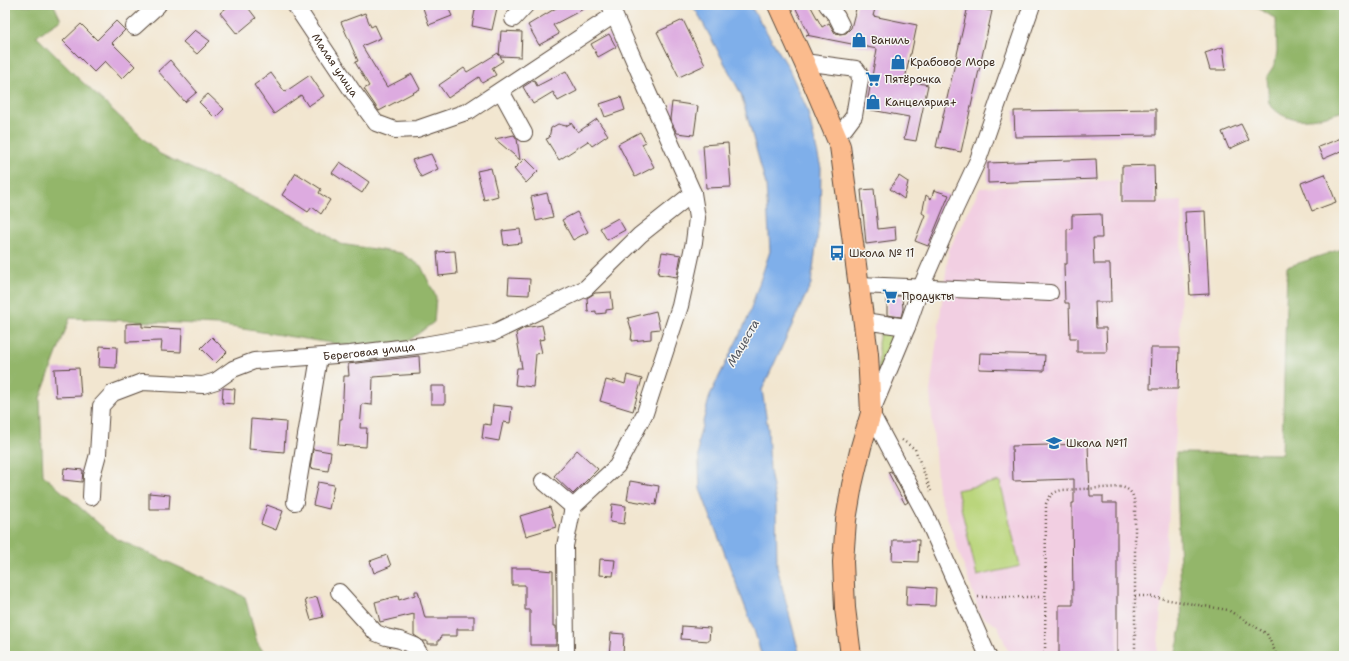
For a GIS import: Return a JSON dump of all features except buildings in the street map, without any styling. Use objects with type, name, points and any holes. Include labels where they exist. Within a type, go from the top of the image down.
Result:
[{"type":"main road","points":[[778,5],[840,146],[868,354],[871,413],[852,485],[843,562],[845,608],[851,656]]},
{"type":"street","points":[[134,27],[158,5]]},
{"type":"street","name":"Малая улица","points":[[295,5],[351,89],[376,123],[395,130],[417,130],[469,111],[500,91]]},
{"type":"street","points":[[513,19],[526,5]]},
{"type":"street","points":[[827,5],[837,17],[841,25]]},
{"type":"street","points":[[988,656],[926,516],[871,413],[908,327],[921,287],[978,160],[1032,5]]},
{"type":"street","points":[[524,133],[500,91],[612,10],[694,193],[697,218],[694,242],[680,306],[645,413],[617,466],[573,507],[565,546],[566,656]]},
{"type":"street","points":[[804,62],[856,69],[859,73],[860,80],[854,116],[845,128],[836,136]]},
{"type":"street","name":"Береговая улица","points":[[91,497],[92,476],[98,454],[101,406],[113,393],[142,382],[203,385],[216,380],[233,369],[254,361],[319,357],[424,345],[493,333],[586,288],[640,235],[694,193]]},
{"type":"street","points":[[858,285],[1050,293]]},
{"type":"street","points":[[863,321],[908,327]]},
{"type":"street","points":[[295,502],[319,357]]},
{"type":"street","points":[[544,481],[573,507]]},
{"type":"street","points":[[339,592],[376,633],[415,646],[422,656]]},
{"type":"path","points":[[1045,656],[1046,504],[1048,498],[1056,491],[1062,490],[1121,487],[1132,492],[1135,499],[1135,656]]},
{"type":"path","points":[[1135,596],[1146,596],[1228,610],[1267,634],[1277,656]]},
{"type":"path","points":[[974,597],[1045,597]]},
{"type":"shaded area","name":"Школа №11","points":[[1118,180],[1119,203],[1182,201],[1179,394],[1157,656],[1010,656],[998,626],[981,616],[938,491],[930,391],[949,250],[980,188]]},
{"type":"green space","points":[[5,5],[54,5],[61,20],[36,36],[79,79],[160,154],[307,222],[340,244],[401,253],[421,266],[436,297],[434,322],[407,342],[349,346],[218,325],[70,318],[40,398],[43,475],[115,538],[245,597],[257,642],[266,656],[5,656]]},
{"type":"green space","points":[[1253,5],[1344,5],[1344,111],[1316,118],[1294,119],[1282,115],[1269,104],[1267,76],[1275,64],[1277,51],[1276,19]]},
{"type":"green space","points":[[1344,248],[1344,656],[1175,656],[1182,624],[1176,453],[1282,454],[1287,267]]},
{"type":"green space","points":[[881,328],[897,332],[879,374],[878,343]]},
{"type":"green space","points":[[1000,481],[1020,566],[977,576],[957,490]]},
{"type":"water","name":"Мацеста","points":[[691,5],[750,5],[787,65],[807,109],[821,168],[820,217],[811,284],[762,390],[768,429],[770,471],[776,503],[777,567],[800,656],[762,656],[754,630],[700,489],[698,441],[710,395],[747,320],[770,251],[766,185],[741,94],[697,12]]},
{"type":"place","name":"Ваниль","points":[[859,40]]},
{"type":"place","name":"Крабовое Море","points":[[898,62]]},
{"type":"place","name":"Пятёрочка","points":[[873,79]]},
{"type":"place","name":"Канцелярия+","points":[[873,102]]},
{"type":"place","name":"Школа № 11","points":[[837,253]]},
{"type":"place","name":"Продукты","points":[[890,296]]},
{"type":"place","name":"Школа №11","points":[[1054,443]]}]
